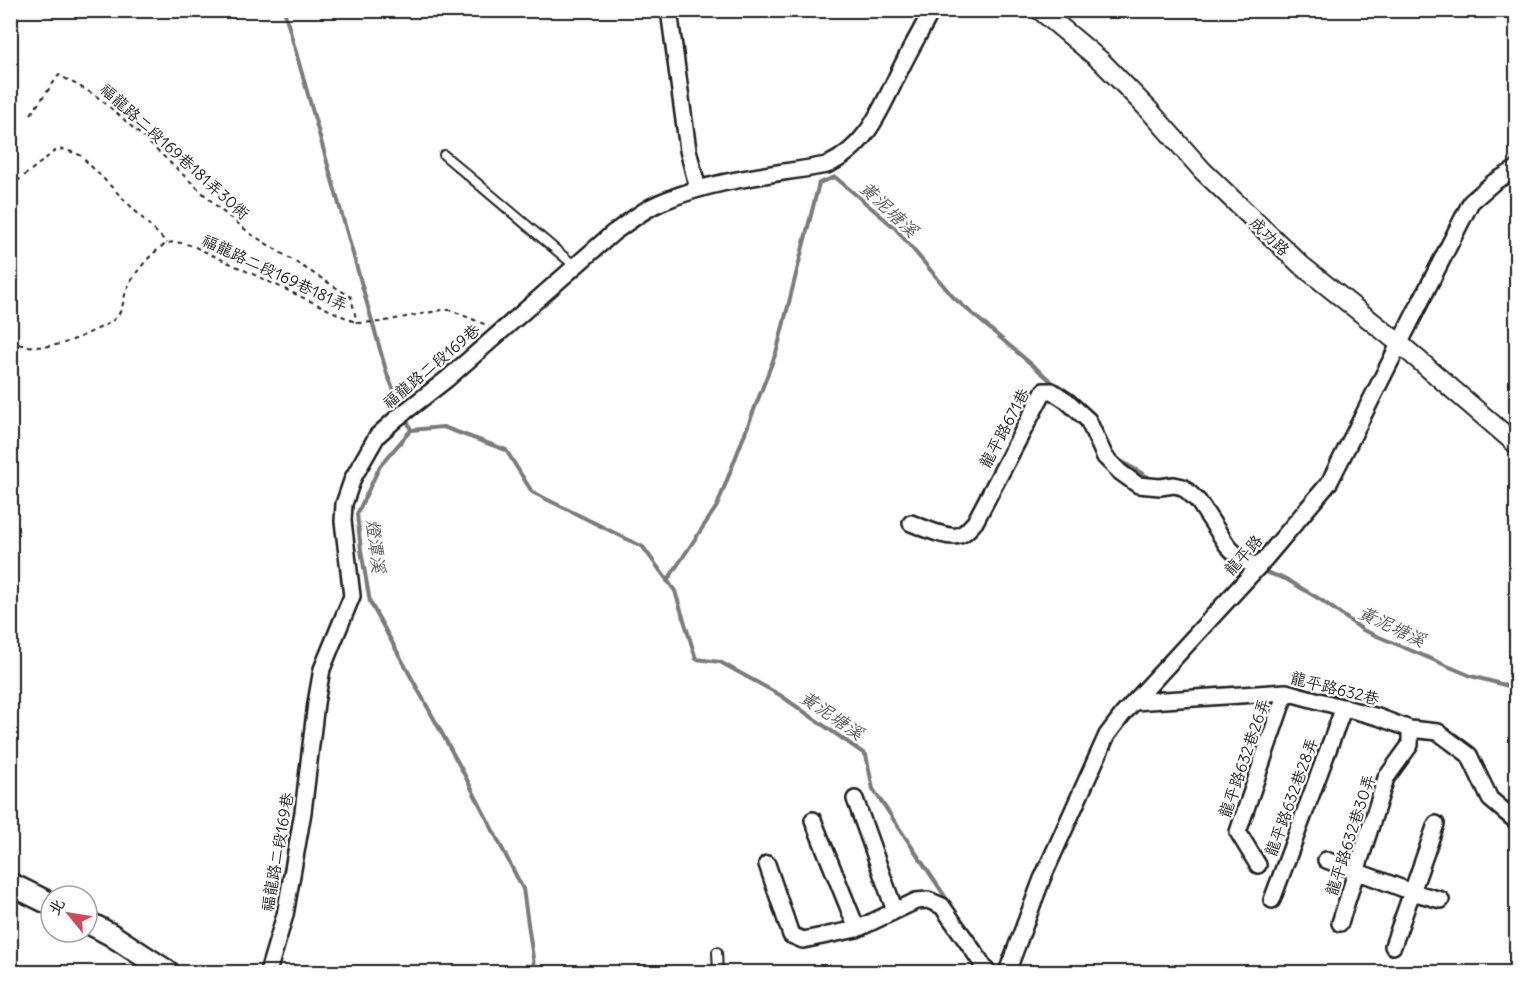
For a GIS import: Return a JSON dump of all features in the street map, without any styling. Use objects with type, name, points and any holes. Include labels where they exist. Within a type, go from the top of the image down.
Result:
[{"type":"main road","points":[[10,884],[39,898]]},
{"type":"main road","points":[[99,928],[168,972]]},
{"type":"street","points":[[669,10],[688,150],[698,189]]},
{"type":"street","name":"福龍路二段169巷","points":[[268,972],[285,915],[303,812],[322,669],[352,596],[343,521],[344,504],[353,478],[377,436],[397,417],[447,379],[613,233],[635,217],[662,201],[698,189],[728,181],[827,165],[841,159],[863,139],[881,111],[932,10]]},
{"type":"street","name":"成功路","points":[[1040,10],[1101,61],[1149,110],[1203,171],[1301,265],[1400,344],[1516,444]]},
{"type":"street","name":"龍平路","points":[[1007,972],[1041,879],[1107,735],[1134,702],[1259,566],[1329,483],[1471,202],[1494,182],[1516,169]]},
{"type":"street","name":"龍平路671巷","points":[[911,523],[948,536],[959,536],[967,530],[975,522],[1044,391],[1052,391],[1088,420],[1105,457],[1120,472],[1138,485],[1160,487],[1174,485],[1183,488],[1198,501],[1227,545],[1241,560],[1259,566]]},
{"type":"street","name":"龍平路632巷","points":[[1134,702],[1286,692],[1378,717],[1410,729],[1438,732],[1469,754],[1490,799],[1516,821]]},
{"type":"street","name":"龍平路632巷26弄","points":[[1258,865],[1238,832],[1286,692]]},
{"type":"street","name":"龍平路632巷28弄","points":[[1272,900],[1344,707]]},
{"type":"street","name":"龍平路632巷30弄","points":[[1340,923],[1386,778],[1410,744],[1410,729]]},
{"type":"street","points":[[855,800],[895,911]]},
{"type":"street","points":[[813,820],[857,929]]},
{"type":"street","points":[[1393,946],[1436,824]]},
{"type":"street","points":[[1326,860],[1412,892],[1442,900]]},
{"type":"street","points":[[767,864],[791,935],[803,940],[857,929],[916,901],[928,900],[942,906],[987,972]]},
{"type":"lane","points":[[444,155],[575,266]]},
{"type":"lane","points":[[717,952],[718,972]]},
{"type":"path","name":"福龍路二段169巷181弄30衖","points":[[31,114],[59,75],[95,94],[222,211],[251,234],[351,297],[357,323]]},
{"type":"path","points":[[10,187],[55,151],[63,148],[80,155],[167,243],[137,271],[126,291],[119,313],[111,322],[73,341],[44,347],[29,347],[10,342]]},
{"type":"path","name":"福龍路二段169巷181弄","points":[[167,243],[194,246],[357,323],[380,322],[450,310],[501,331]]},
{"type":"waterway","name":"燈潭溪","points":[[284,10],[387,374],[402,409]]},
{"type":"waterway","name":"黃泥塘溪","points":[[667,581],[717,506],[777,350],[819,183],[835,177],[895,228],[954,298],[1058,387]]},
{"type":"waterway","name":"燈潭溪","points":[[405,416],[411,430],[380,466],[357,514],[370,602],[462,770],[523,889],[535,972]]},
{"type":"waterway","name":"黃泥塘溪","points":[[411,430],[443,427],[506,450],[532,492],[643,547],[675,591],[696,659],[720,662],[780,695],[866,755],[873,789],[983,953]]},
{"type":"waterway","name":"黃泥塘溪","points":[[1108,447],[1114,457],[1155,481]]},
{"type":"waterway","name":"黃泥塘溪","points":[[1172,491],[1188,500],[1196,510]]},
{"type":"waterway","name":"黃泥塘溪","points":[[1265,572],[1286,579],[1321,600],[1363,630],[1471,676],[1516,688]]}]
